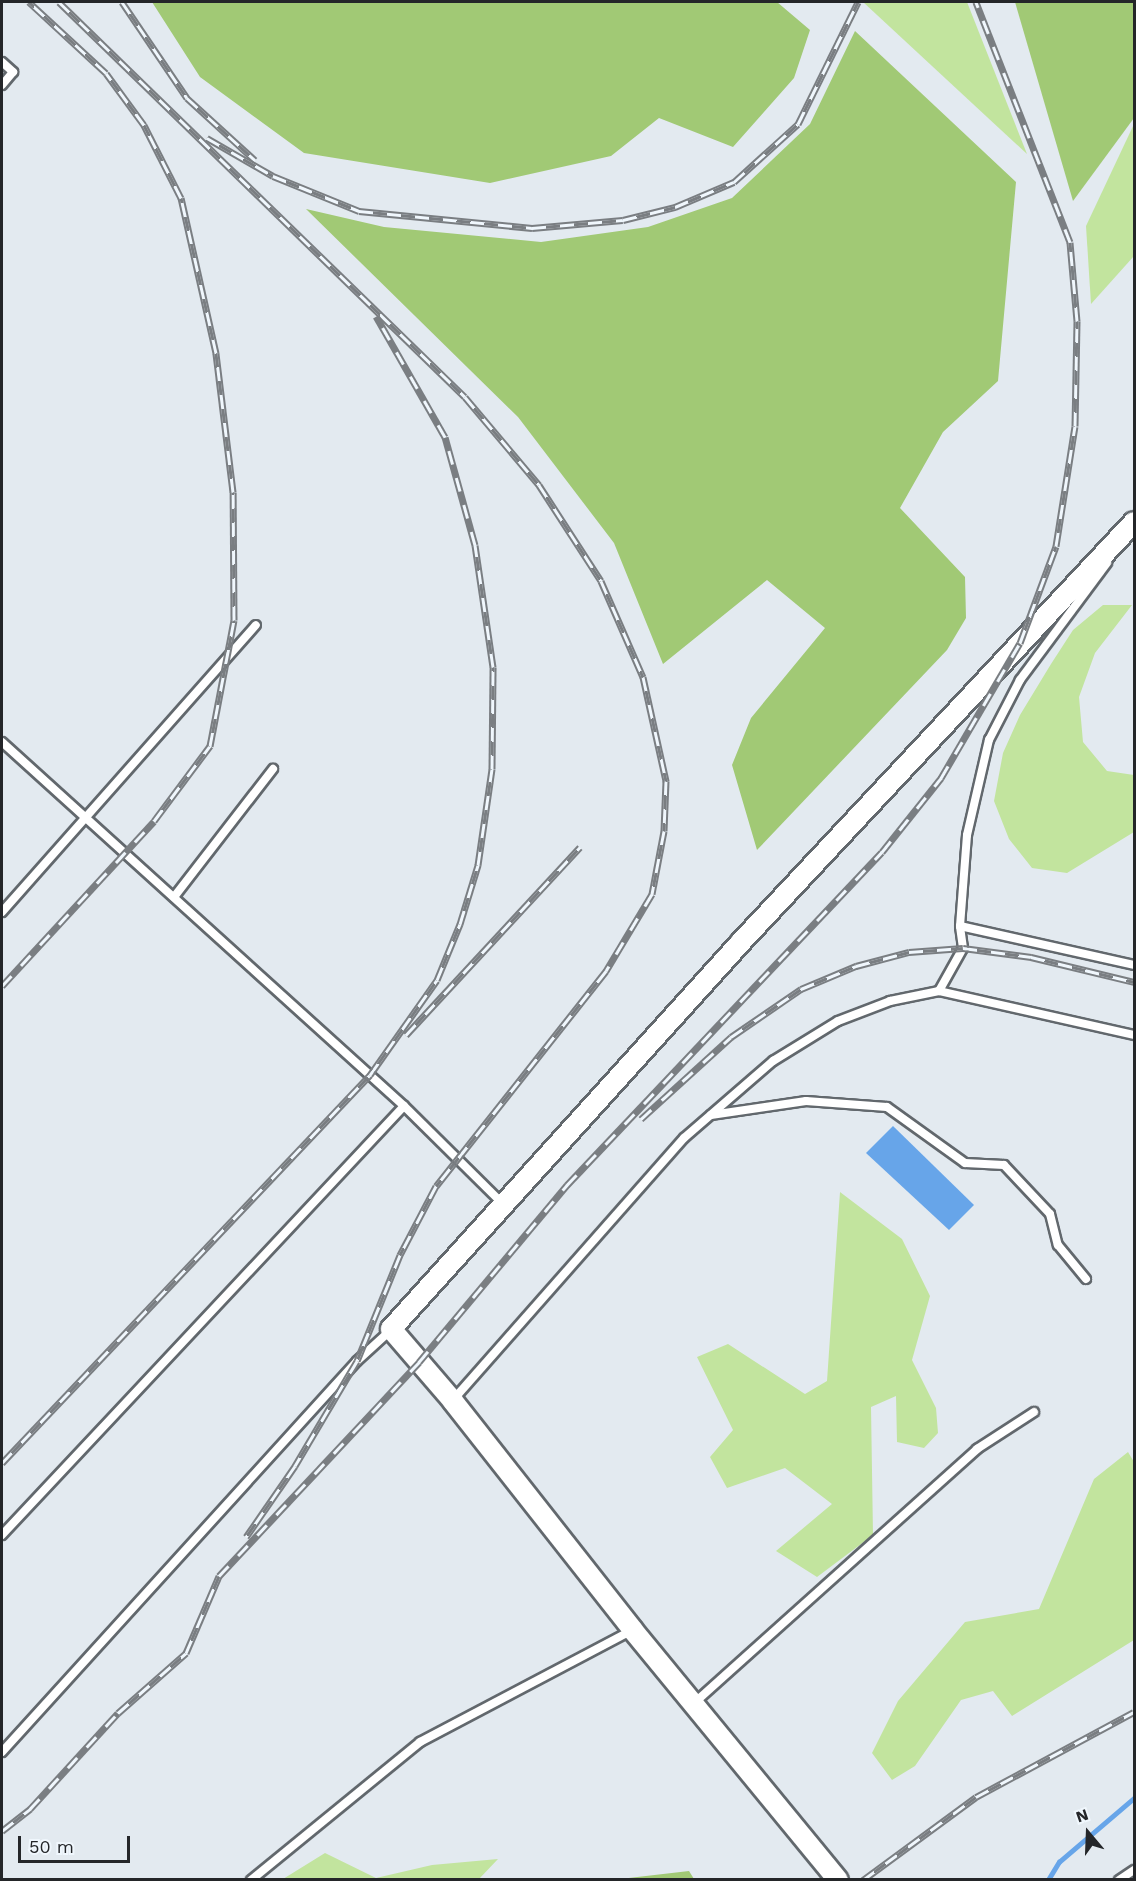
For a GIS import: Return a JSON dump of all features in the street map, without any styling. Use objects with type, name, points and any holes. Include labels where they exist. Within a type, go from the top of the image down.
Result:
[{"type":"street","points":[[838,1880],[633,1630],[453,1401],[391,1329],[741,942],[1134,523]]},
{"type":"lane","points":[[2,62],[13,72],[2,85]]},
{"type":"lane","points":[[939,991],[963,948],[960,926],[967,835],[989,740],[1020,680],[1134,523]]},
{"type":"lane","points":[[2,912],[256,625]]},
{"type":"lane","points":[[2,742],[85,820],[174,897],[404,1106],[504,1205]]},
{"type":"lane","points":[[174,897],[273,769]]},
{"type":"lane","points":[[960,926],[1134,965]]},
{"type":"lane","points":[[453,1401],[684,1138],[773,1061],[838,1021],[890,1000],[939,991],[1134,1035]]},
{"type":"lane","points":[[711,1115],[806,1101],[887,1107],[965,1163],[1004,1165],[1050,1214],[1058,1245],[1086,1279]]},
{"type":"lane","points":[[2,1535],[404,1106]]},
{"type":"lane","points":[[2,1752],[357,1361],[391,1329]]},
{"type":"lane","points":[[693,1704],[977,1449],[1034,1412]]},
{"type":"lane","points":[[251,1880],[420,1742],[633,1630]]},
{"type":"lane","points":[[1119,1880],[1134,1870]]},
{"type":"green space","points":[[152,2],[777,2],[810,30],[794,78],[733,147],[659,118],[611,156],[490,183],[304,153],[200,77]]},
{"type":"green space","points":[[863,2],[967,2],[1027,154]]},
{"type":"green space","points":[[1015,2],[1134,2],[1134,118],[1073,201]]},
{"type":"green space","points":[[855,31],[1016,182],[998,381],[943,432],[900,508],[965,577],[966,618],[947,650],[757,850],[732,765],[751,718],[825,628],[767,580],[663,664],[614,543],[518,417],[306,209],[384,227],[541,242],[648,227],[732,198],[810,124]]},
{"type":"green space","points":[[1134,124],[1134,256],[1091,304],[1086,226]]},
{"type":"green space","points":[[1103,605],[1132,605],[1095,653],[1079,697],[1083,742],[1107,771],[1134,775],[1134,832],[1067,873],[1032,868],[1009,839],[994,801],[1003,753],[1020,715],[1073,630]]},
{"type":"green space","points":[[840,1192],[902,1239],[930,1296],[912,1360],[936,1408],[938,1433],[924,1448],[897,1442],[896,1396],[871,1407],[873,1535],[817,1577],[776,1551],[832,1504],[785,1468],[727,1488],[710,1457],[733,1430],[697,1357],[728,1344],[805,1394],[827,1381]]},
{"type":"green space","points":[[1128,1452],[1134,1462],[1134,1640],[1012,1716],[993,1691],[961,1700],[915,1766],[892,1780],[872,1753],[898,1701],[965,1622],[1039,1609],[1094,1479]]},
{"type":"green space","points":[[325,1853],[376,1878],[432,1865],[498,1859],[479,1879],[283,1879]]},
{"type":"green space","points":[[689,1871],[694,1879],[620,1879]]},
{"type":"water","points":[[893,1126],[974,1205],[949,1230],[866,1153]]},
{"type":"waterway","points":[[1048,1880],[1059,1862],[1134,1798]]},
{"type":"railway","points":[[2,986],[154,821],[210,746],[234,620],[233,492],[216,353],[181,198],[144,125],[106,73],[29,2]]},
{"type":"railway","points":[[59,2],[465,397],[539,485],[601,581],[643,677],[666,781],[664,831],[652,894],[606,971],[436,1186],[400,1255],[357,1361],[295,1466],[246,1537]]},
{"type":"railway","points":[[122,2],[187,98],[255,160]]},
{"type":"railway","points":[[207,138],[273,176],[359,211],[532,228],[623,220],[675,207],[734,182],[798,124],[858,2]]},
{"type":"railway","points":[[2,1831],[30,1809],[118,1713],[186,1653],[219,1576],[419,1362],[567,1185],[882,852],[941,778],[1020,643],[1056,546],[1075,426],[1077,321],[1070,242],[976,2]]},
{"type":"railway","points":[[2,1463],[370,1075],[437,980],[460,924],[478,865],[492,769],[493,667],[475,545],[445,437],[376,316]]},
{"type":"railway","points":[[406,1035],[580,847]]},
{"type":"railway","points":[[641,1119],[731,1037],[801,989],[856,966],[909,952],[963,948],[1031,957],[1134,982]]},
{"type":"railway","points":[[863,1880],[976,1797],[1134,1712]]}]
